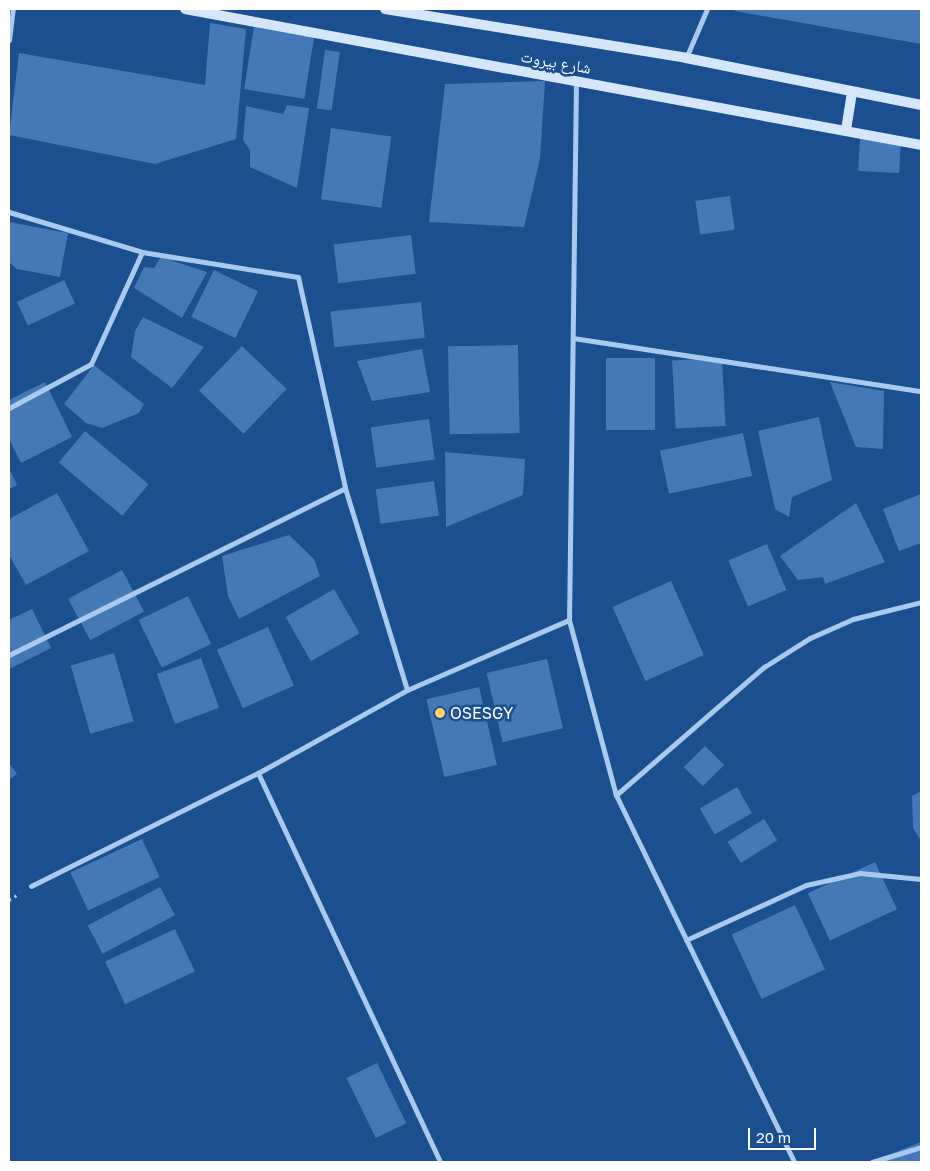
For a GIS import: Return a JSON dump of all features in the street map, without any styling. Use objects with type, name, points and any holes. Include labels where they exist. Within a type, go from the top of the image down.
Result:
[{"type":"main road","name":"شارع بيروت","points":[[185,9],[921,145]]},
{"type":"main road","name":"شارع بيروت","points":[[385,9],[686,58],[852,93],[921,105]]},
{"type":"main road","points":[[846,130],[852,93]]},
{"type":"street","points":[[9,40],[13,9]]},
{"type":"street","points":[[686,58],[708,9]]},
{"type":"street","points":[[576,82],[569,620],[616,795],[794,1162]]},
{"type":"street","points":[[9,212],[142,252],[298,277],[345,488],[407,690]]},
{"type":"street","points":[[9,408],[92,364],[142,252]]},
{"type":"street","points":[[572,338],[921,391]]},
{"type":"street","points":[[9,655],[345,488]]},
{"type":"street","points":[[616,795],[764,667],[810,638],[853,619],[921,602]]},
{"type":"street","points":[[31,886],[258,773],[407,690],[569,620]]},
{"type":"street","points":[[258,773],[440,1162]]},
{"type":"street","points":[[686,940],[806,885],[860,873],[921,879]]},
{"type":"street","points":[[872,1162],[921,1147]]},
{"type":"building","points":[[735,9],[921,9],[921,44],[735,11]]},
{"type":"building","points":[[255,20],[315,30],[304,99],[244,89]]},
{"type":"building","points":[[210,23],[246,29],[236,139],[155,164],[9,135],[19,53],[205,85]]},
{"type":"building","points":[[325,50],[340,52],[332,111],[317,108]]},
{"type":"building","points":[[545,81],[540,159],[524,227],[429,222],[445,84]]},
{"type":"building","points":[[287,105],[309,108],[297,188],[250,167],[250,150],[243,140],[246,106],[283,114]]},
{"type":"building","points":[[331,128],[391,136],[381,208],[321,199]]},
{"type":"building","points":[[860,138],[901,140],[899,173],[858,171]]},
{"type":"building","points":[[730,196],[735,230],[700,235],[695,201]]},
{"type":"building","points":[[9,222],[68,233],[60,277],[17,269],[9,262]]},
{"type":"building","points":[[411,235],[416,274],[338,283],[334,245]]},
{"type":"building","points":[[161,257],[207,272],[182,318],[134,288],[144,267],[154,268]]},
{"type":"building","points":[[214,270],[258,291],[235,338],[191,317]]},
{"type":"building","points":[[64,280],[75,304],[28,326],[17,302]]},
{"type":"building","points":[[421,302],[425,338],[334,347],[330,312]]},
{"type":"building","points":[[143,317],[204,347],[172,388],[131,357],[135,331]]},
{"type":"building","points":[[518,345],[520,433],[450,434],[448,346]]},
{"type":"building","points":[[242,346],[287,389],[244,434],[199,391]]},
{"type":"building","points":[[422,349],[430,392],[372,401],[357,361]]},
{"type":"building","points":[[606,358],[655,358],[655,430],[606,430]]},
{"type":"building","points":[[722,358],[726,426],[676,429],[672,361]]},
{"type":"building","points":[[94,365],[144,404],[139,413],[102,428],[86,423],[64,404]]},
{"type":"building","points":[[45,382],[72,437],[21,463],[9,439],[9,400]]},
{"type":"building","points":[[830,382],[884,391],[883,449],[856,447]]},
{"type":"building","points":[[819,417],[832,480],[792,497],[789,517],[775,509],[758,431]]},
{"type":"building","points":[[429,419],[435,460],[376,468],[371,427]]},
{"type":"building","points":[[85,431],[149,484],[122,516],[59,462]]},
{"type":"building","points":[[743,433],[752,476],[669,494],[660,451]]},
{"type":"building","points":[[445,452],[525,459],[523,495],[446,527]]},
{"type":"building","points":[[9,468],[17,485],[9,489]]},
{"type":"building","points":[[434,481],[439,516],[380,524],[376,489]]},
{"type":"building","points":[[57,493],[89,551],[26,585],[9,555],[9,519]]},
{"type":"building","points":[[921,494],[921,543],[899,551],[883,509]]},
{"type":"building","points":[[856,503],[885,562],[825,584],[823,577],[798,580],[780,556]]},
{"type":"building","points":[[289,535],[314,559],[320,576],[239,619],[228,596],[222,556]]},
{"type":"building","points":[[767,544],[787,590],[748,606],[728,560]]},
{"type":"building","points":[[122,570],[144,611],[90,640],[68,599]]},
{"type":"building","points":[[671,581],[704,655],[645,681],[613,607]]},
{"type":"building","points":[[334,589],[360,633],[311,661],[286,617]]},
{"type":"building","points":[[188,596],[211,644],[162,668],[139,620]]},
{"type":"building","points":[[32,609],[51,648],[9,669],[9,620]]},
{"type":"building","points":[[268,627],[294,685],[243,708],[217,650]]},
{"type":"building","points":[[114,653],[134,721],[90,734],[71,665]]},
{"type":"building","points":[[201,658],[219,708],[175,724],[157,674]]},
{"type":"building","points":[[547,659],[563,728],[503,742],[487,673]]},
{"type":"building","points":[[479,687],[497,765],[444,777],[426,699]]},
{"type":"building","points":[[705,746],[724,765],[703,786],[684,767]]},
{"type":"building","points":[[9,763],[17,774],[9,780]]},
{"type":"building","points":[[737,787],[752,813],[715,834],[700,808]]},
{"type":"building","points":[[921,791],[921,841],[913,828],[912,796]]},
{"type":"building","points":[[764,819],[777,840],[741,863],[728,842]]},
{"type":"building","points":[[142,839],[160,877],[88,910],[70,872]]},
{"type":"building","points":[[875,862],[897,909],[830,940],[808,893]]},
{"type":"building","points":[[160,887],[175,915],[103,954],[88,925]]},
{"type":"building","points":[[795,905],[825,969],[762,999],[732,935]]},
{"type":"building","points":[[175,929],[195,972],[125,1004],[105,962]]},
{"type":"building","points":[[377,1063],[406,1123],[376,1138],[346,1078]]},
{"type":"building","points":[[921,1142],[921,1162],[870,1162]]},
{"type":"place","name":"OSESGY","points":[[440,713]]}]
